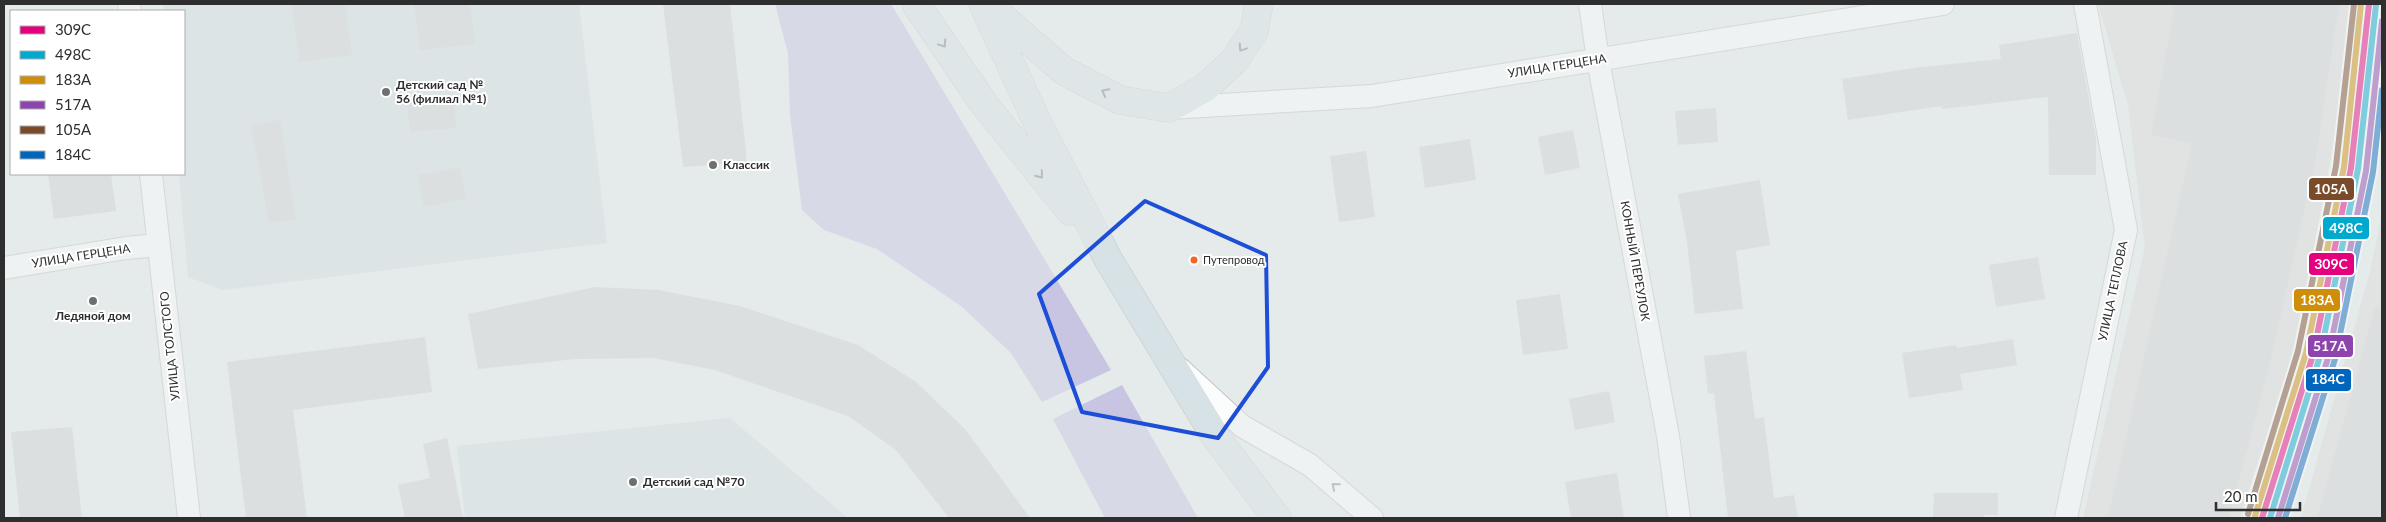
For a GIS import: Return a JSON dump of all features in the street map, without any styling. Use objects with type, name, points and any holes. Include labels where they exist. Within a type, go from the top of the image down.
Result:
[{"type":"main road","points":[[916,4],[984,104],[1108,260]]},
{"type":"main road","points":[[985,4],[1038,124],[1108,260],[1215,436],[1277,518]]},
{"type":"main road","points":[[985,4],[1064,71],[1120,100],[1169,108],[1206,87],[1234,61],[1254,31],[1259,4]]},
{"type":"street","name":"КОННЫЙ ПЕРЕУЛОК","points":[[1590,4],[1598,60],[1668,436],[1679,518]]},
{"type":"street","name":"УЛИЦА ГЕРЦЕНА","points":[[1169,108],[1372,96],[1942,4]]},
{"type":"street","name":"УЛИЦА ТЕПЛОВА","points":[[2066,518],[2126,230],[2085,4]]},
{"type":"street","name":"УЛИЦА ТОЛСТОГО","points":[[151,175],[189,518]]},
{"type":"street","name":"УЛИЦА ГЕРЦЕНА","points":[[4,268],[126,248],[158,246]]},
{"type":"street","points":[[1165,354],[1242,426],[1310,466],[1372,518]]},
{"type":"highlighted area","points":[[1145,201],[1266,255],[1268,367],[1218,438],[1082,412],[1039,294]]},
{"type":"shaded area","name":"Детский сад № 56 (филиал №1)","points":[[163,4],[579,4],[607,243],[223,290],[188,277],[179,175],[185,175],[185,10],[164,10]]},
{"type":"shaded area","points":[[775,4],[891,4],[1111,370],[1042,402],[1011,353],[961,306],[877,249],[824,230],[802,210],[790,115],[788,53]]},
{"type":"shaded area","points":[[2098,4],[2354,4],[2347,72],[2292,362],[2239,518],[2083,518],[2145,247],[2128,105]]},
{"type":"shaded area","points":[[2382,214],[2382,518],[2301,518],[2371,268]]},
{"type":"shaded area","points":[[1122,385],[1198,518],[1105,518],[1053,419]]},
{"type":"shaded area","name":"Детский сад №70","points":[[730,418],[848,518],[465,518],[457,446]]},
{"type":"building","points":[[292,4],[345,4],[352,55],[299,62]]},
{"type":"building","points":[[414,4],[470,4],[475,44],[420,50]]},
{"type":"building","points":[[663,4],[730,4],[747,162],[683,167]]},
{"type":"building","points":[[2175,4],[2339,4],[2315,163],[2270,363],[2229,518],[2108,518],[2192,143],[2151,135]]},
{"type":"building","points":[[2077,33],[2096,139],[2096,175],[2049,175],[2048,97],[1942,109],[1941,106],[1848,120],[1842,79],[1921,67],[2001,59],[1999,45]]},
{"type":"building","points":[[454,99],[456,128],[410,132],[407,102]]},
{"type":"building","points":[[1716,108],[1718,142],[1678,145],[1675,111]]},
{"type":"building","points":[[280,120],[296,219],[269,223],[251,125]]},
{"type":"building","points":[[1573,130],[1580,168],[1545,175],[1538,137]]},
{"type":"building","points":[[1470,139],[1476,180],[1425,188],[1419,147]]},
{"type":"building","points":[[1366,151],[1375,217],[1339,222],[1330,156]]},
{"type":"building","points":[[460,167],[466,199],[424,207],[418,175]]},
{"type":"building","points":[[48,175],[111,175],[116,211],[54,219]]},
{"type":"building","points":[[1760,180],[1770,245],[1736,251],[1743,309],[1695,314],[1687,242],[1678,194]]},
{"type":"building","points":[[2038,257],[2045,299],[1996,307],[1989,265]]},
{"type":"building","points":[[595,287],[658,290],[740,306],[858,345],[916,382],[965,429],[1030,518],[949,518],[896,450],[848,416],[715,370],[653,358],[575,359],[478,369],[468,314]]},
{"type":"building","points":[[1560,294],[1568,349],[1523,355],[1516,300]]},
{"type":"building","points":[[2375,308],[2382,309],[2382,518],[2317,518]]},
{"type":"building","points":[[425,337],[432,392],[293,410],[307,518],[246,518],[227,362]]},
{"type":"building","points":[[2013,339],[2017,365],[1960,374],[1963,390],[1909,398],[1902,353],[1956,345],[1957,348]]},
{"type":"building","points":[[1746,351],[1755,419],[1764,417],[1774,498],[1794,495],[1798,518],[1728,518],[1714,393],[1708,394],[1704,356]]},
{"type":"building","points":[[1609,391],[1615,422],[1575,430],[1569,399]]},
{"type":"building","points":[[72,427],[82,518],[20,518],[11,432]]},
{"type":"building","points":[[447,438],[463,518],[405,518],[398,485],[430,478],[423,444]]},
{"type":"building","points":[[1617,473],[1624,518],[1571,518],[1565,482]]},
{"type":"building","points":[[1934,493],[1998,493],[1998,515],[1984,515],[1984,518],[1933,518]]},
{"type":"transit line","name":"105А","points":[[2248,514],[2298,351],[2336,166],[2354,4]]},
{"type":"transit line","name":"183А","points":[[2255,516],[2306,353],[2344,167],[2361,4]]},
{"type":"transit line","name":"309С","points":[[2262,518],[2313,355],[2351,168],[2369,4]]},
{"type":"transit line","name":"498С","points":[[2270,518],[2320,356],[2358,169],[2376,5]]},
{"type":"transit line","name":"517А","points":[[2278,518],[2328,358],[2366,171],[2382,21]]},
{"type":"transit line","name":"184С","points":[[2285,518],[2335,359],[2373,172],[2382,90]]},
{"type":"place","name":"Детский сад № 56 (филиал №1)","points":[[386,92]]},
{"type":"place","name":"Классик","points":[[713,165]]},
{"type":"place","name":"Путепровод","points":[[1194,260]]},
{"type":"place","name":"Ледяной дом","points":[[93,301]]},
{"type":"place","name":"Детский сад №70","points":[[633,482]]}]
